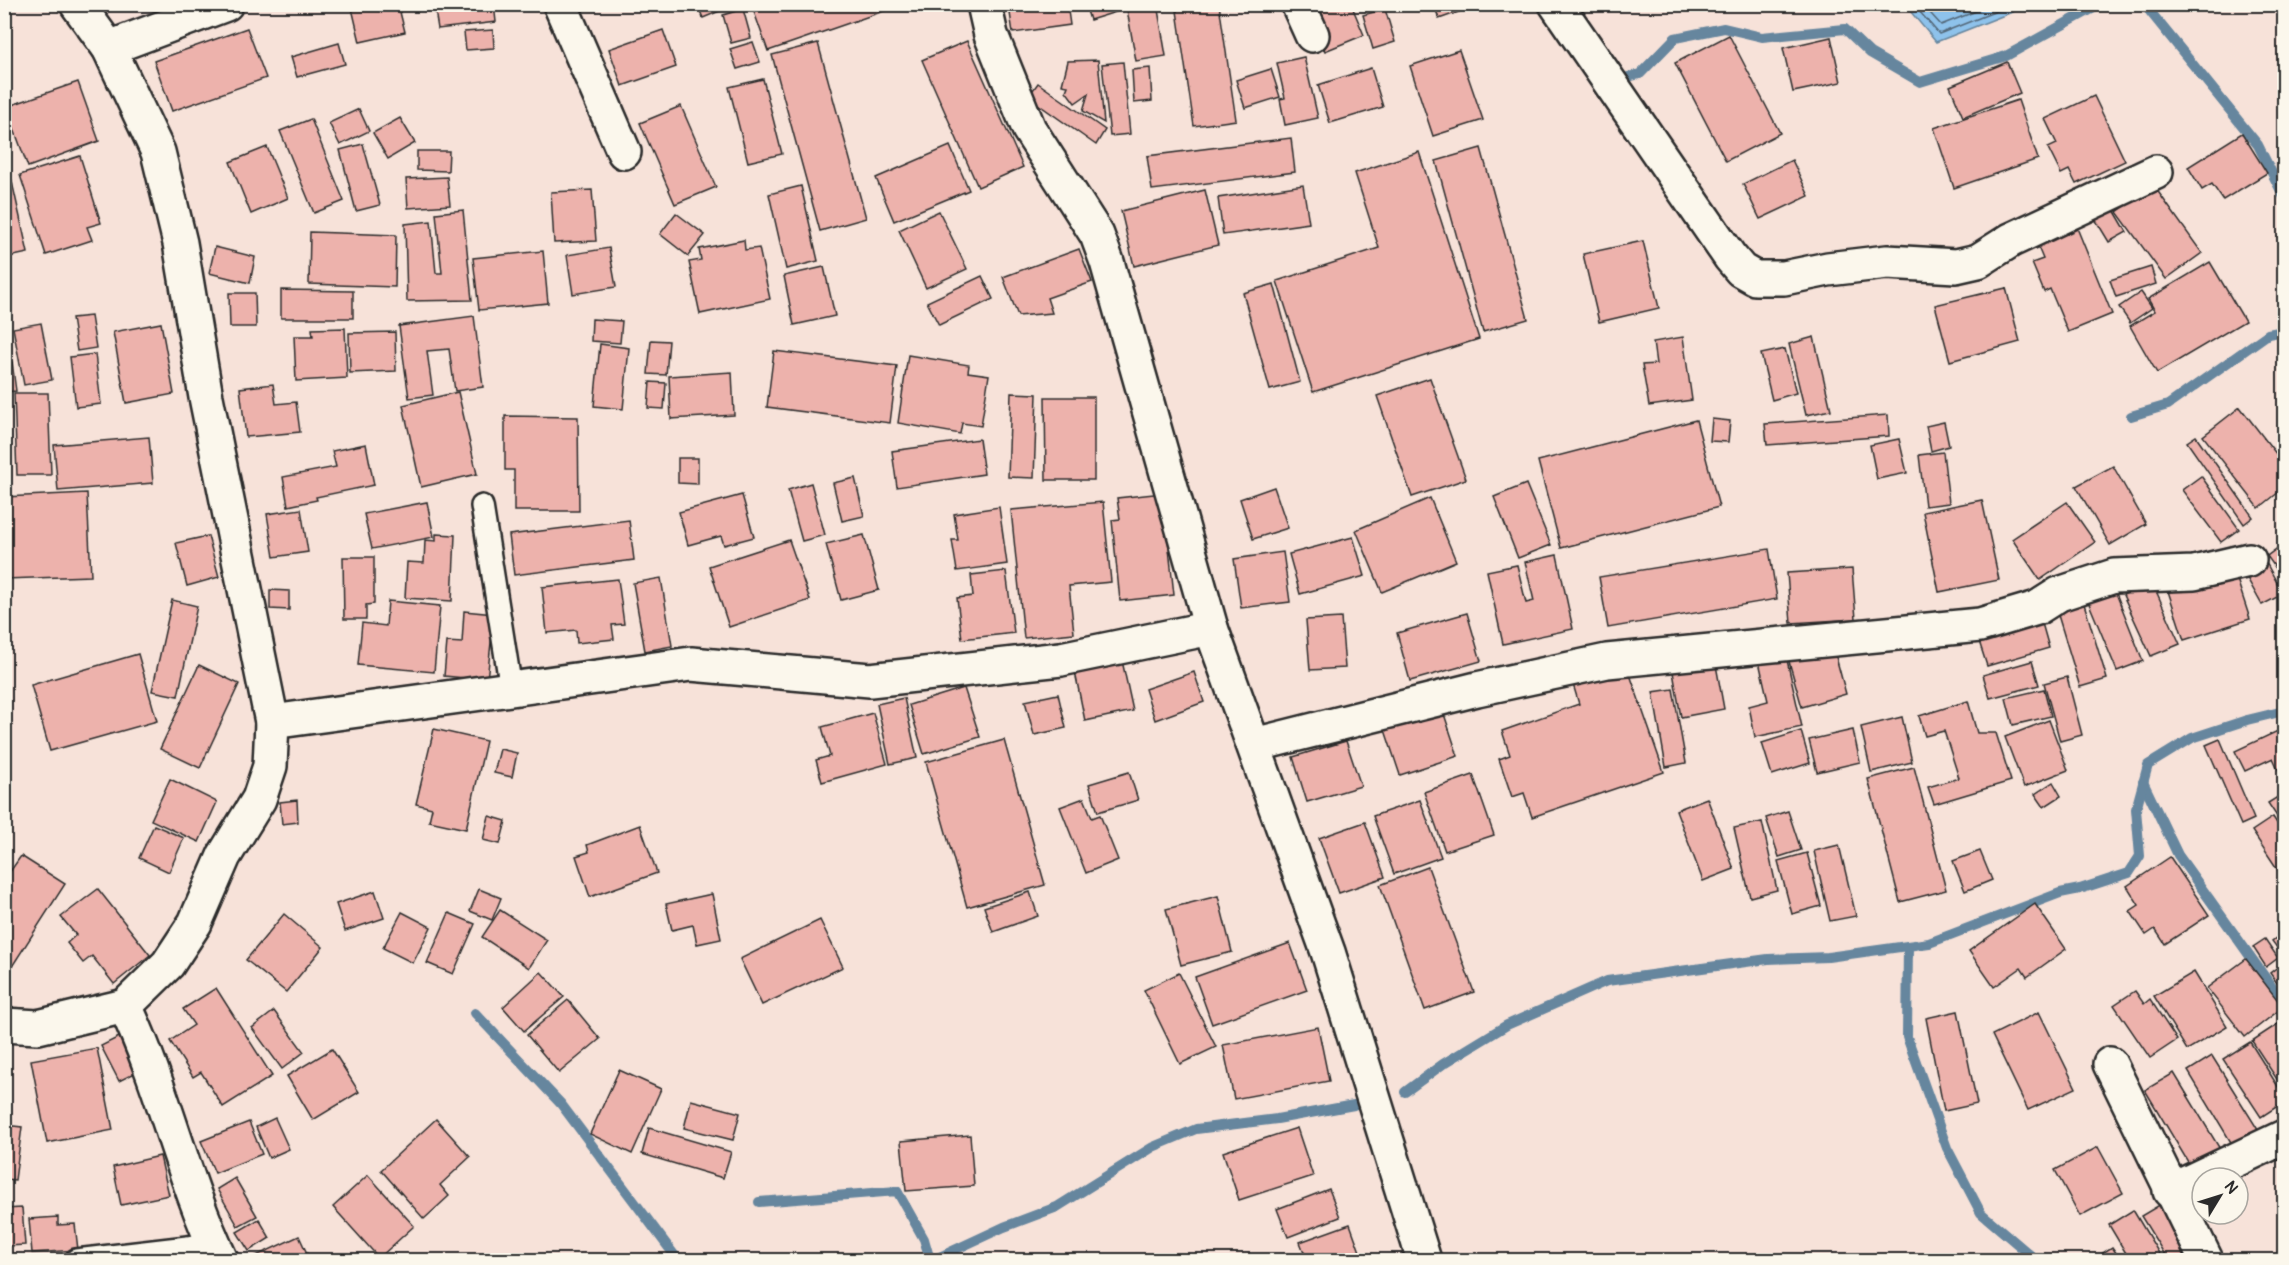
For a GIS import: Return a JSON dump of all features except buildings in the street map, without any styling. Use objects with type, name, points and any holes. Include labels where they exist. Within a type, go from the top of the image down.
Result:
[{"type":"street","points":[[4,1025],[38,1027],[125,1006],[168,964],[195,923],[224,856],[259,799],[270,766],[272,722],[206,397],[180,243],[158,152],[109,48],[77,4]]},
{"type":"street","points":[[109,48],[226,4]]},
{"type":"street","points":[[560,4],[624,152]]},
{"type":"street","points":[[984,4],[991,35],[1029,129],[1097,235],[1107,262],[1211,628],[1328,952],[1424,1260]]},
{"type":"street","points":[[1298,4],[1312,35]]},
{"type":"street","points":[[1556,4],[1730,256],[1741,270],[1755,278],[1784,278],[1828,268],[1887,262],[1956,266],[1978,261],[2011,240],[2156,172]]},
{"type":"street","points":[[1254,746],[1477,689],[1607,661],[1980,625],[2037,608],[2059,594],[2114,576],[2194,573],[2249,560]]},
{"type":"street","points":[[272,722],[691,664],[870,680],[1061,659],[1211,628]]},
{"type":"street","points":[[125,1006],[142,1040],[217,1252]]},
{"type":"street","points":[[2110,1064],[2170,1191],[2206,1260]]},
{"type":"street","points":[[2170,1191],[2284,1137]]},
{"type":"lane","points":[[483,506],[511,689]]},
{"type":"lane","points":[[76,1260],[217,1252]]},
{"type":"water","points":[[1905,5],[2030,5],[1936,42]]},
{"type":"waterway","points":[[1617,74],[1620,79],[1640,74],[1675,38],[1724,28],[1762,37],[1845,29],[1870,53],[1920,82],[2006,56],[2101,4]]},
{"type":"waterway","points":[[2144,4],[2258,145],[2284,197]]},
{"type":"waterway","points":[[2131,416],[2168,405],[2268,334],[2284,331]]},
{"type":"waterway","points":[[1405,1092],[1443,1064],[1507,1025],[1607,981],[1768,959],[1828,957],[1929,943],[2060,893],[2129,873],[2140,856],[2136,809],[2148,765],[2192,738],[2284,711]]},
{"type":"waterway","points":[[2143,782],[2178,855],[2284,1004]]},
{"type":"waterway","points":[[1908,946],[1907,1037],[1947,1148],[1981,1213],[2036,1260]]},
{"type":"waterway","points":[[475,1013],[561,1104],[678,1260]]},
{"type":"waterway","points":[[933,1260],[1004,1227],[1057,1207],[1153,1147],[1196,1129],[1277,1119],[1354,1105]]},
{"type":"waterway","points":[[759,1202],[897,1191],[924,1239],[930,1260]]}]
